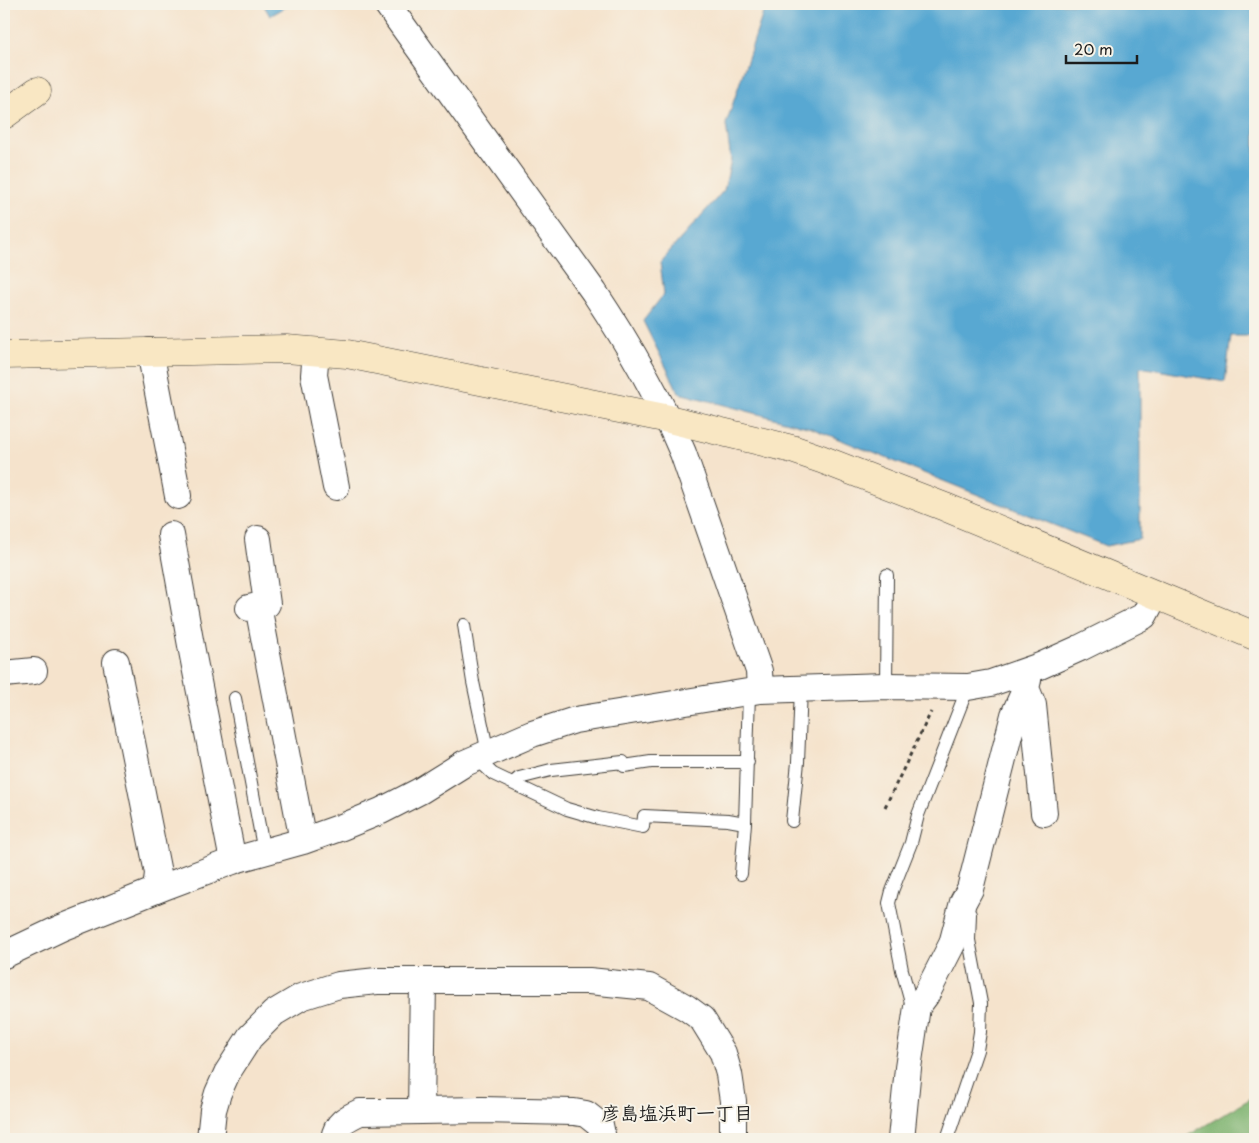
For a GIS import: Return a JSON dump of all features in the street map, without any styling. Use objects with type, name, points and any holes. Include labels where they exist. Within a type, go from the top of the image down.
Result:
[{"type":"street","points":[[387,4],[594,292],[624,337],[669,419],[683,453],[758,671],[755,692]]},
{"type":"street","points":[[4,115],[37,91]]},
{"type":"street","points":[[4,355],[286,349],[316,351],[347,354],[669,419],[792,449],[821,459],[945,507],[1255,636]]},
{"type":"street","points":[[150,351],[178,496]]},
{"type":"street","points":[[316,351],[314,375],[336,487]]},
{"type":"street","points":[[172,534],[192,651],[233,861]]},
{"type":"street","points":[[258,539],[268,604],[254,607],[302,841]]},
{"type":"street","points":[[4,955],[54,931],[156,890],[233,861],[342,827],[381,811],[482,755],[532,734],[588,717],[755,692],[886,686],[956,687],[1028,680],[1080,648],[1144,616],[1155,595]]},
{"type":"street","points":[[116,662],[158,873],[156,890]]},
{"type":"street","points":[[4,674],[34,671]]},
{"type":"street","points":[[1028,680],[1033,705],[1044,813]]},
{"type":"street","points":[[901,1139],[917,1006],[926,995],[952,944],[963,902],[970,889],[1014,715],[1028,680]]},
{"type":"street","points":[[210,1139],[213,1110],[218,1092],[227,1073],[259,1026],[274,1014],[301,998],[339,985],[378,981],[589,981],[648,987],[660,992],[702,1019],[723,1053],[732,1092],[733,1139]]},
{"type":"street","points":[[421,1111],[423,981]]},
{"type":"street","points":[[334,1139],[338,1126],[344,1119],[360,1112],[482,1110],[574,1112],[586,1114],[594,1118],[600,1125],[603,1139]]},
{"type":"lane","points":[[886,686],[887,576]]},
{"type":"lane","points":[[464,625],[482,755],[493,774],[536,796],[567,809],[598,818],[643,827],[644,816],[728,820],[745,823]]},
{"type":"lane","points":[[915,1016],[902,970],[889,903],[911,843],[956,687]]},
{"type":"lane","points":[[792,821],[798,762],[800,689]]},
{"type":"lane","points":[[741,874],[748,762],[755,692]]},
{"type":"lane","points":[[235,698],[264,852]]},
{"type":"lane","points":[[513,783],[519,778],[551,770],[623,762],[624,766],[651,762],[748,762]]},
{"type":"lane","points":[[947,1139],[977,1050],[980,1032],[980,1003],[969,940],[970,889]]},
{"type":"path","points":[[885,807],[956,687]]},
{"type":"green space","points":[[1255,1096],[1255,1139],[1182,1139]]},
{"type":"water","points":[[263,4],[291,4],[270,16]]},
{"type":"water","points":[[766,4],[1255,4],[1255,336],[1231,336],[1225,382],[1140,367],[1140,539],[1106,546],[811,428],[679,393],[643,321],[664,294],[660,262],[724,190],[731,161],[726,124]]},
{"type":"district","name":"彦島塩浜町一丁目","points":[[677,1112]]}]
